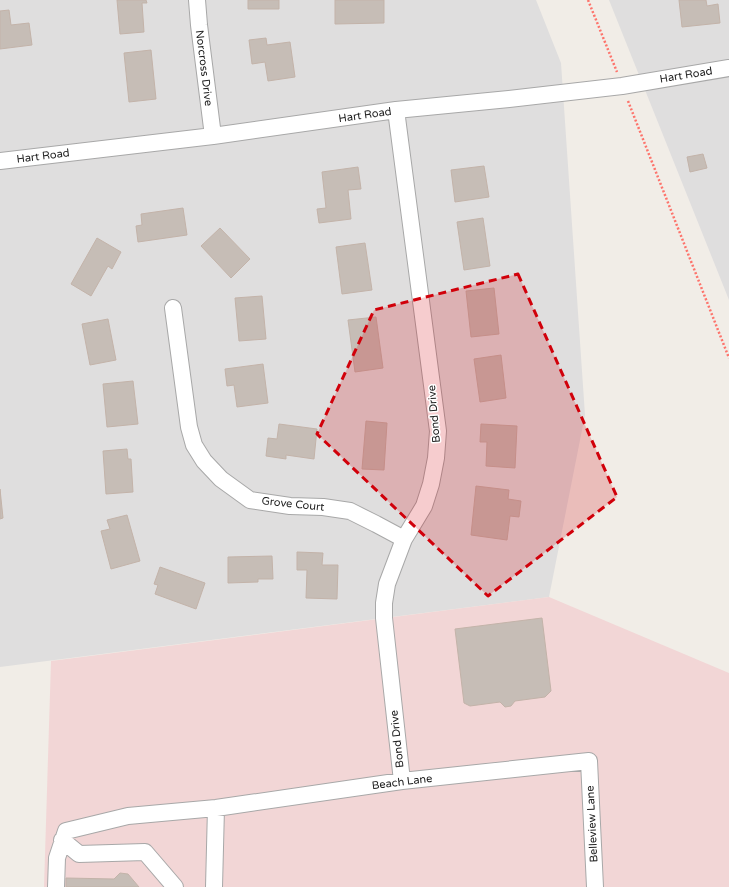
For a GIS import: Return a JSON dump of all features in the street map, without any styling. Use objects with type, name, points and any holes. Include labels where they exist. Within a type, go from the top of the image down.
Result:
[{"type":"street","name":"Norcross Drive","points":[[197,0],[213,136]]},
{"type":"street","name":"Hart Road","points":[[0,161],[213,136],[396,110],[622,86],[729,68]]},
{"type":"street","name":"Bond Drive","points":[[396,110],[438,431],[436,458],[431,484],[424,506],[404,539],[387,584],[384,610],[402,781]]},
{"type":"street","name":"Grove Court","points":[[172,308],[189,427],[194,445],[204,461],[221,479],[250,500],[290,506],[323,507],[350,511],[404,539]]},
{"type":"street","name":"Beach Lane","points":[[62,840],[66,831],[128,816],[216,808],[402,781],[589,761]]},
{"type":"street","name":"Belleview Lane","points":[[589,761],[595,887]]},
{"type":"street","points":[[214,887],[216,808]]},
{"type":"street","points":[[56,887],[57,858],[62,840],[79,854],[145,852],[175,887]]},
{"type":"path","points":[[588,0],[729,358]]},
{"type":"highlighted area","points":[[518,274],[617,497],[488,596],[317,434],[374,310]]},
{"type":"shaded area","points":[[0,0],[536,0],[561,63],[585,415],[549,597],[0,667]]},
{"type":"shaded area","points":[[609,0],[729,0],[729,300]]},
{"type":"shaded area","points":[[549,597],[729,673],[729,887],[44,887],[51,661]]},
{"type":"building","points":[[117,0],[146,0],[147,3],[142,3],[144,32],[120,34]]},
{"type":"building","points":[[248,0],[279,0],[279,9],[248,9]]},
{"type":"building","points":[[335,0],[384,0],[384,23],[335,24]]},
{"type":"building","points":[[679,0],[706,0],[707,6],[718,4],[720,23],[682,27]]},
{"type":"building","points":[[9,10],[11,25],[29,23],[32,45],[0,49],[0,11]]},
{"type":"building","points":[[266,38],[267,45],[290,42],[295,77],[268,81],[265,62],[252,64],[249,40]]},
{"type":"building","points":[[151,50],[156,99],[129,102],[124,53]]},
{"type":"building","points":[[703,154],[707,168],[690,172],[687,157]]},
{"type":"building","points":[[484,166],[489,197],[455,202],[451,170]]},
{"type":"building","points":[[358,167],[361,189],[348,190],[351,219],[319,223],[317,209],[326,208],[322,172]]},
{"type":"building","points":[[183,208],[187,235],[138,242],[136,226],[142,225],[141,214]]},
{"type":"building","points":[[483,218],[490,266],[464,270],[457,222]]},
{"type":"building","points":[[220,228],[250,259],[231,278],[201,246]]},
{"type":"building","points":[[97,238],[121,252],[112,269],[108,266],[91,296],[71,284]]},
{"type":"building","points":[[365,243],[372,290],[342,294],[336,247]]},
{"type":"building","points":[[494,288],[499,334],[471,337],[466,291]]},
{"type":"building","points":[[262,296],[266,339],[239,341],[235,298]]},
{"type":"building","points":[[376,317],[383,368],[355,372],[348,320]]},
{"type":"building","points":[[108,319],[116,360],[90,365],[82,324]]},
{"type":"building","points":[[501,355],[506,398],[480,402],[474,359]]},
{"type":"building","points":[[263,364],[268,403],[237,407],[234,385],[227,386],[225,369]]},
{"type":"building","points":[[133,381],[138,424],[107,427],[103,384]]},
{"type":"building","points":[[366,421],[387,423],[384,470],[362,469]]},
{"type":"building","points":[[279,424],[317,429],[314,459],[286,455],[286,459],[266,456],[268,438],[277,439]]},
{"type":"building","points":[[481,424],[517,426],[515,468],[486,466],[487,442],[480,442]]},
{"type":"building","points":[[127,449],[128,459],[131,459],[133,492],[106,494],[103,451]]},
{"type":"building","points":[[476,486],[509,490],[508,499],[521,501],[519,517],[510,516],[507,540],[471,535]]},
{"type":"building","points":[[0,489],[3,518],[0,519]]},
{"type":"building","points":[[127,515],[140,561],[111,569],[101,531],[110,529],[107,520]]},
{"type":"building","points":[[297,552],[323,553],[322,565],[338,565],[337,599],[306,598],[307,570],[297,570]]},
{"type":"building","points":[[272,556],[273,579],[258,579],[258,582],[228,583],[228,557]]},
{"type":"building","points":[[160,567],[205,583],[196,609],[155,594],[158,585],[154,584]]},
{"type":"building","points":[[542,618],[551,691],[545,697],[515,701],[511,706],[505,707],[500,702],[470,706],[464,703],[455,629]]},
{"type":"building","points":[[120,873],[128,874],[139,887],[66,887],[66,878],[114,879]]}]
